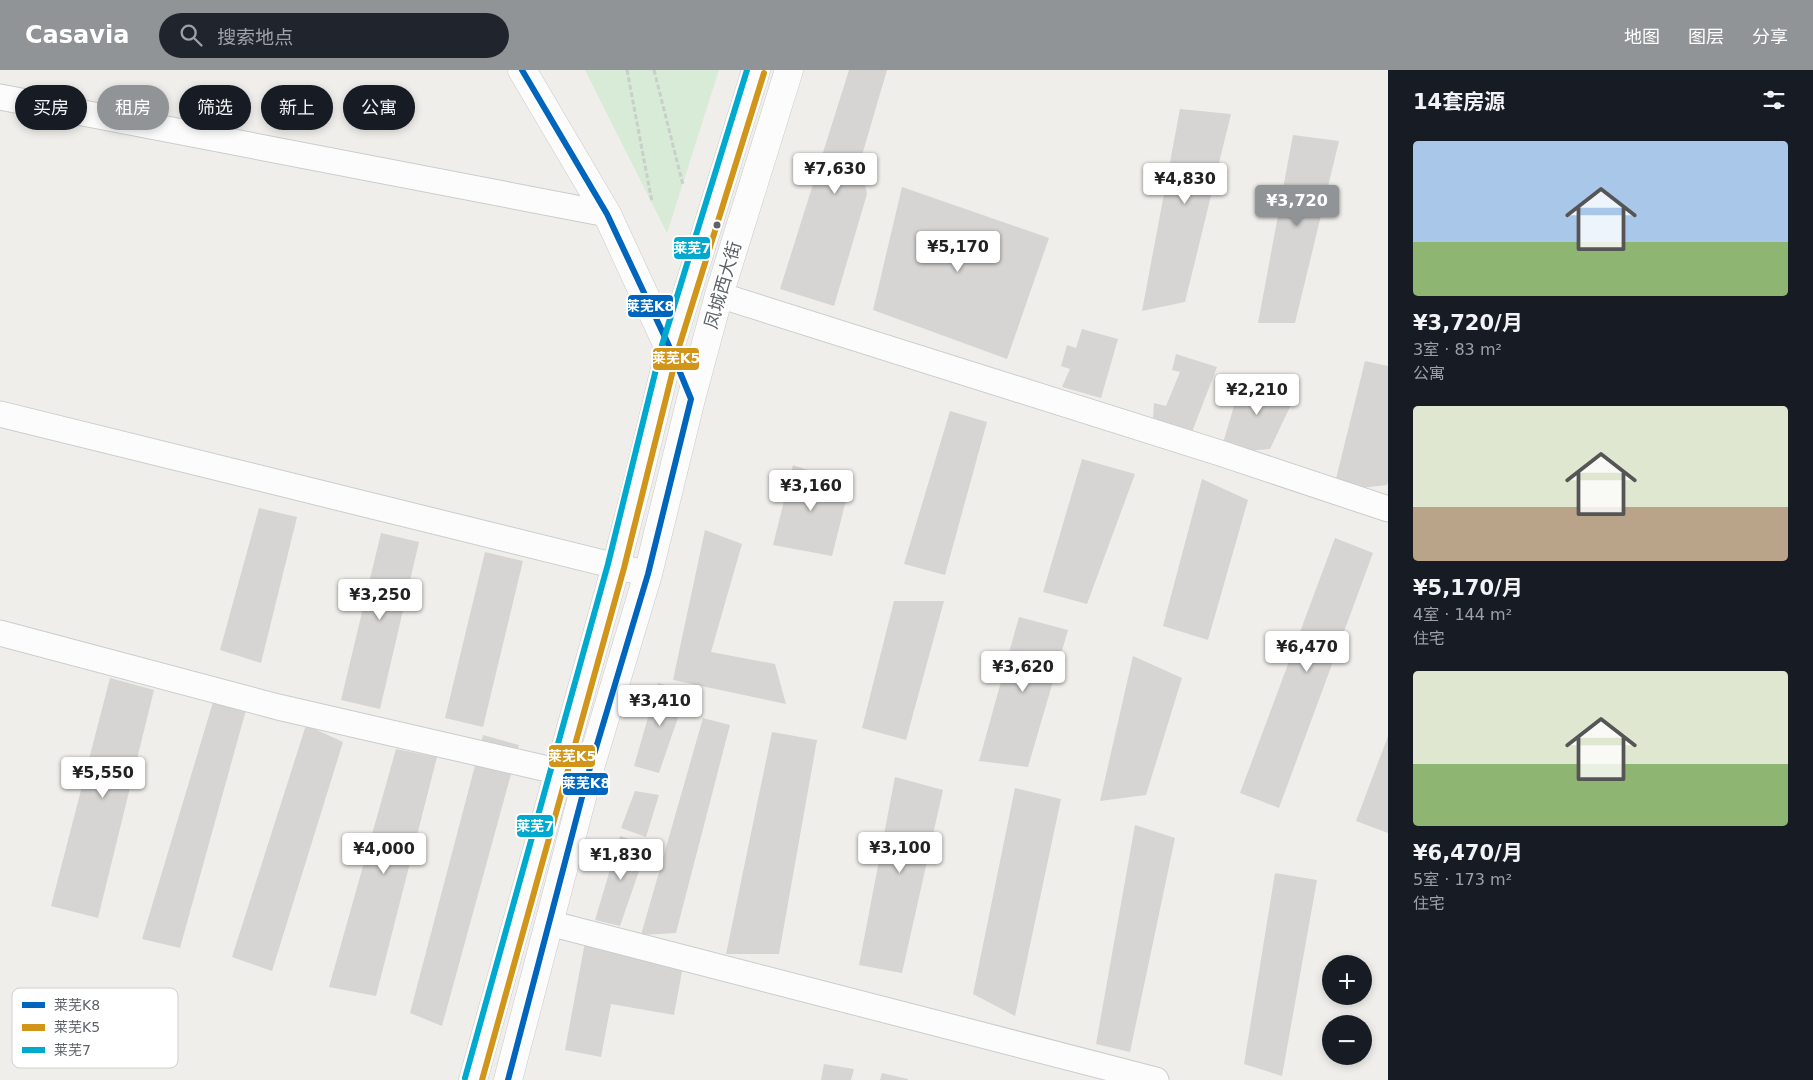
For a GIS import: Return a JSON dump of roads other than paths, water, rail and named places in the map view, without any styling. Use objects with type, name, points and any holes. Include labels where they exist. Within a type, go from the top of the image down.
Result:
[{"type":"main road","points":[[522,70],[607,214],[670,348],[691,399]]},
{"type":"main road","name":"凤城西大街","points":[[473,1080],[616,566],[670,348],[756,70]]},
{"type":"main road","name":"凤城西大街","points":[[508,1080],[587,778],[648,574],[719,295],[789,70]]},
{"type":"street","points":[[0,97],[607,214]]},
{"type":"street","points":[[719,295],[1220,453],[1388,509]]},
{"type":"street","points":[[0,414],[648,574]]},
{"type":"street","points":[[0,633],[278,707],[587,778]]},
{"type":"street","points":[[549,923],[1156,1080]]}]
